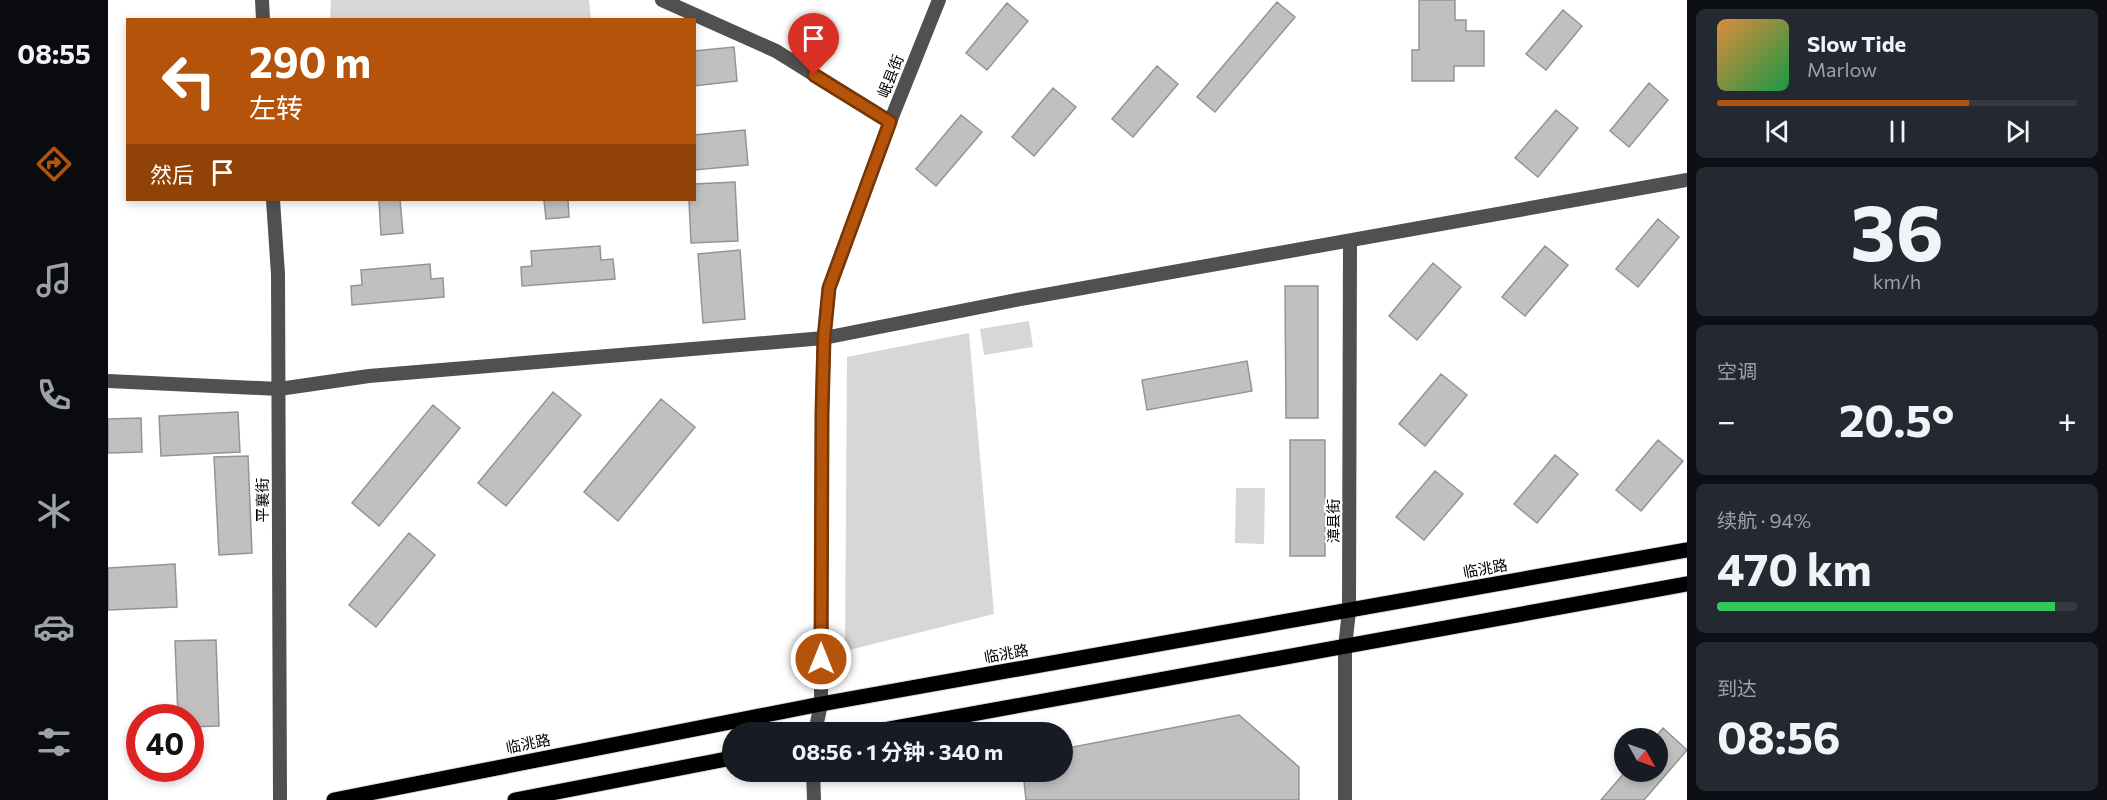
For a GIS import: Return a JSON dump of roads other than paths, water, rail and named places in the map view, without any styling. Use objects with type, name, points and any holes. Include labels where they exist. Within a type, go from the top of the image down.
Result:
[{"type":"main road","name":"临洮路","points":[[334,800],[821,704],[1687,550]]},
{"type":"main road","points":[[929,722],[1687,584]]},
{"type":"main road","points":[[515,800],[722,760]]},
{"type":"street","points":[[262,0],[263,18]]},
{"type":"street","points":[[662,0],[776,51],[890,122]]},
{"type":"street","name":"岷县街","points":[[817,722],[821,704],[824,338],[829,288],[890,122],[939,0]]},
{"type":"street","points":[[108,381],[279,389],[369,376],[824,338],[1016,300],[1687,180]]},
{"type":"street","name":"平襄街","points":[[273,201],[278,274],[280,800]]},
{"type":"street","name":"漳县街","points":[[1345,800],[1345,647],[1349,611],[1350,242]]},
{"type":"street","points":[[813,782],[814,800]]}]
